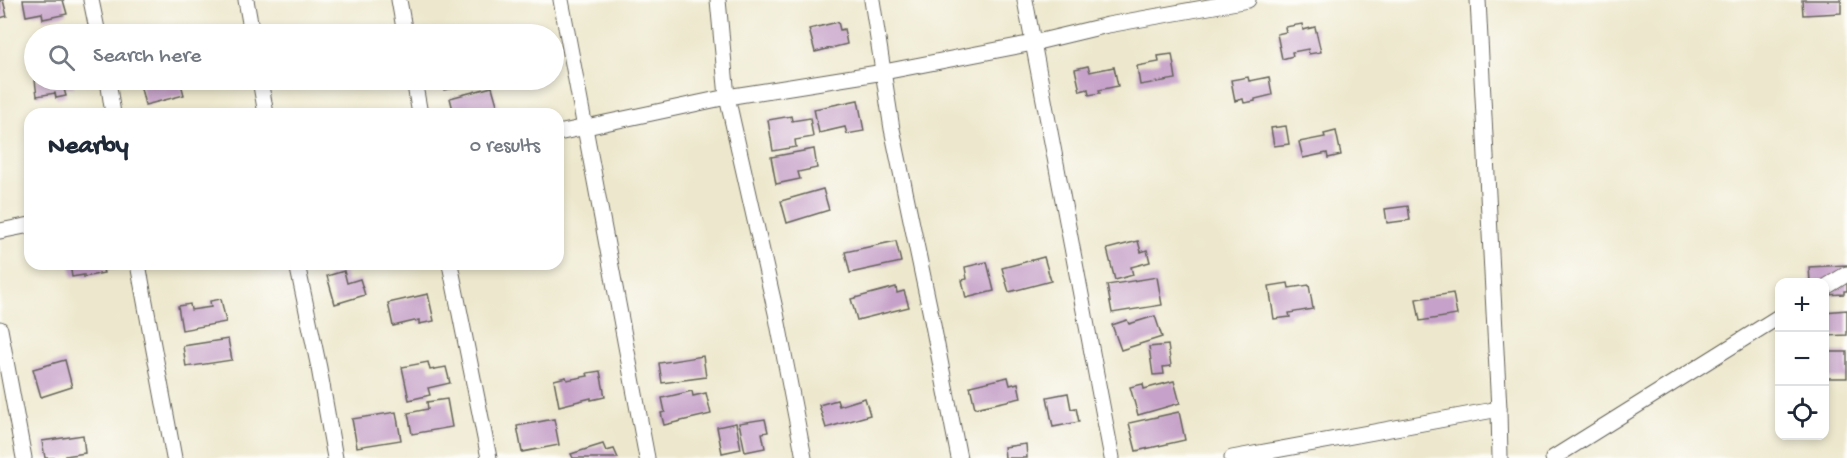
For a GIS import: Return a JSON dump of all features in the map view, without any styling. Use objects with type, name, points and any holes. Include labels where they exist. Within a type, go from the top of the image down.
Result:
[{"type":"street","points":[[91,0],[96,24]]},
{"type":"street","points":[[246,0],[250,24]]},
{"type":"street","points":[[399,0],[403,24]]},
{"type":"street","points":[[561,0],[647,458]]},
{"type":"street","points":[[718,0],[727,97],[776,313],[804,458]]},
{"type":"street","points":[[872,0],[892,129],[958,458]]},
{"type":"street","points":[[1025,0],[1112,458]]},
{"type":"street","points":[[564,132],[727,97],[884,72],[1248,0]]},
{"type":"street","points":[[1478,0],[1500,458]]},
{"type":"street","points":[[109,90],[112,108]]},
{"type":"street","points":[[262,90],[266,108]]},
{"type":"street","points":[[416,90],[419,108]]},
{"type":"street","points":[[0,231],[24,226]]},
{"type":"street","points":[[139,270],[174,458]]},
{"type":"street","points":[[298,270],[335,458]]},
{"type":"street","points":[[451,270],[489,458]]},
{"type":"street","points":[[1829,285],[1847,274]]},
{"type":"street","points":[[1553,458],[1775,319]]},
{"type":"street","points":[[0,329],[24,458]]},
{"type":"street","points":[[1232,458],[1499,409]]},
{"type":"building","points":[[0,0],[3,0],[7,16],[0,18]]},
{"type":"building","points":[[23,0],[63,0],[67,14],[43,19],[42,13],[26,16]]},
{"type":"building","points":[[1802,0],[1841,0],[1841,13],[1803,15]]},
{"type":"building","points":[[838,22],[840,30],[844,29],[847,44],[815,52],[809,29]]},
{"type":"building","points":[[1302,24],[1303,30],[1315,27],[1321,52],[1309,54],[1308,49],[1292,52],[1293,56],[1282,59],[1277,34],[1286,32],[1285,27]]},
{"type":"building","points":[[1172,54],[1176,79],[1140,85],[1137,66],[1159,62],[1158,56]]},
{"type":"building","points":[[1088,66],[1090,72],[1114,67],[1118,86],[1099,90],[1100,93],[1089,95],[1088,89],[1080,91],[1075,69]]},
{"type":"building","points":[[1248,77],[1249,81],[1269,77],[1272,95],[1244,103],[1243,99],[1235,101],[1231,80]]},
{"type":"building","points":[[36,90],[64,90],[66,96],[56,98],[55,93],[37,96]]},
{"type":"building","points":[[141,90],[183,90],[184,95],[145,105]]},
{"type":"building","points":[[481,90],[493,90],[498,108],[452,108],[450,98]]},
{"type":"building","points":[[858,100],[864,131],[847,134],[845,127],[819,133],[814,109]]},
{"type":"building","points":[[791,116],[792,121],[810,118],[813,137],[795,140],[796,147],[773,151],[768,120]]},
{"type":"building","points":[[1286,126],[1289,144],[1274,146],[1271,128]]},
{"type":"building","points":[[1336,131],[1341,155],[1328,158],[1327,153],[1303,158],[1299,142],[1325,137],[1324,134]]},
{"type":"building","points":[[814,149],[817,168],[798,172],[800,179],[776,184],[771,157]]},
{"type":"building","points":[[823,189],[829,210],[787,223],[781,201]]},
{"type":"building","points":[[1408,206],[1410,220],[1387,223],[1385,209]]},
{"type":"building","points":[[896,241],[901,262],[850,273],[845,252]]},
{"type":"building","points":[[1138,241],[1141,252],[1147,250],[1150,262],[1131,267],[1133,275],[1115,280],[1107,249]]},
{"type":"building","points":[[1044,257],[1051,281],[1009,292],[1002,268]]},
{"type":"building","points":[[987,262],[994,291],[966,298],[962,280],[967,279],[965,267]]},
{"type":"building","points":[[1847,265],[1847,291],[1844,291],[1844,294],[1829,295],[1829,278],[1810,278],[1809,267]]},
{"type":"building","points":[[71,270],[103,270],[104,273],[84,277],[84,275],[72,277]]},
{"type":"building","points":[[344,271],[347,283],[360,279],[365,295],[335,304],[327,276]]},
{"type":"building","points":[[1157,277],[1162,305],[1112,313],[1107,285]]},
{"type":"building","points":[[1288,283],[1289,288],[1309,285],[1313,309],[1289,313],[1290,317],[1274,319],[1269,286]]},
{"type":"building","points":[[896,287],[897,293],[904,291],[909,307],[857,320],[851,299]]},
{"type":"building","points":[[1453,293],[1457,315],[1420,321],[1416,299]]},
{"type":"building","points":[[428,294],[434,321],[419,324],[419,320],[393,326],[388,303]]},
{"type":"building","points":[[221,299],[226,322],[182,330],[178,306],[190,304],[191,310],[211,307],[210,301]]},
{"type":"building","points":[[1847,310],[1847,335],[1829,336],[1829,312]]},
{"type":"building","points":[[1155,316],[1162,337],[1121,350],[1112,325],[1127,320],[1129,324]]},
{"type":"building","points":[[228,339],[232,360],[186,367],[183,346]]},
{"type":"building","points":[[1168,345],[1171,366],[1163,367],[1164,374],[1153,375],[1149,347]]},
{"type":"building","points":[[1829,352],[1847,352],[1847,378],[1829,378]]},
{"type":"building","points":[[703,356],[706,377],[662,383],[659,363]]},
{"type":"building","points":[[65,360],[72,387],[41,397],[33,369]]},
{"type":"building","points":[[428,362],[430,370],[446,367],[450,383],[428,388],[430,395],[409,400],[402,367]]},
{"type":"building","points":[[600,371],[605,397],[559,406],[554,380],[588,376],[587,373]]},
{"type":"building","points":[[1008,377],[1010,385],[1018,383],[1021,398],[975,408],[970,386]]},
{"type":"building","points":[[1174,381],[1180,403],[1138,415],[1130,387],[1143,384],[1144,389]]},
{"type":"building","points":[[692,391],[693,396],[706,393],[711,414],[664,425],[661,413],[665,412],[662,398]]},
{"type":"building","points":[[1068,393],[1071,409],[1076,408],[1079,422],[1053,427],[1047,397]]},
{"type":"building","points":[[865,398],[870,415],[826,428],[819,405],[837,400],[839,406]]},
{"type":"building","points":[[447,399],[452,427],[412,434],[408,413],[428,409],[427,402]]},
{"type":"building","points":[[396,412],[401,440],[357,447],[352,419]]},
{"type":"building","points":[[1179,412],[1185,440],[1136,451],[1129,423]]},
{"type":"building","points":[[554,419],[559,445],[522,452],[517,426]]},
{"type":"building","points":[[765,419],[768,432],[762,433],[765,448],[745,452],[739,423]]},
{"type":"building","points":[[736,423],[741,449],[722,453],[717,427]]},
{"type":"building","points":[[83,435],[85,453],[65,456],[66,458],[45,458],[42,441]]},
{"type":"building","points":[[603,444],[606,451],[614,449],[618,458],[573,458],[571,454]]},
{"type":"building","points":[[1026,444],[1027,458],[1005,458],[1004,447]]}]
